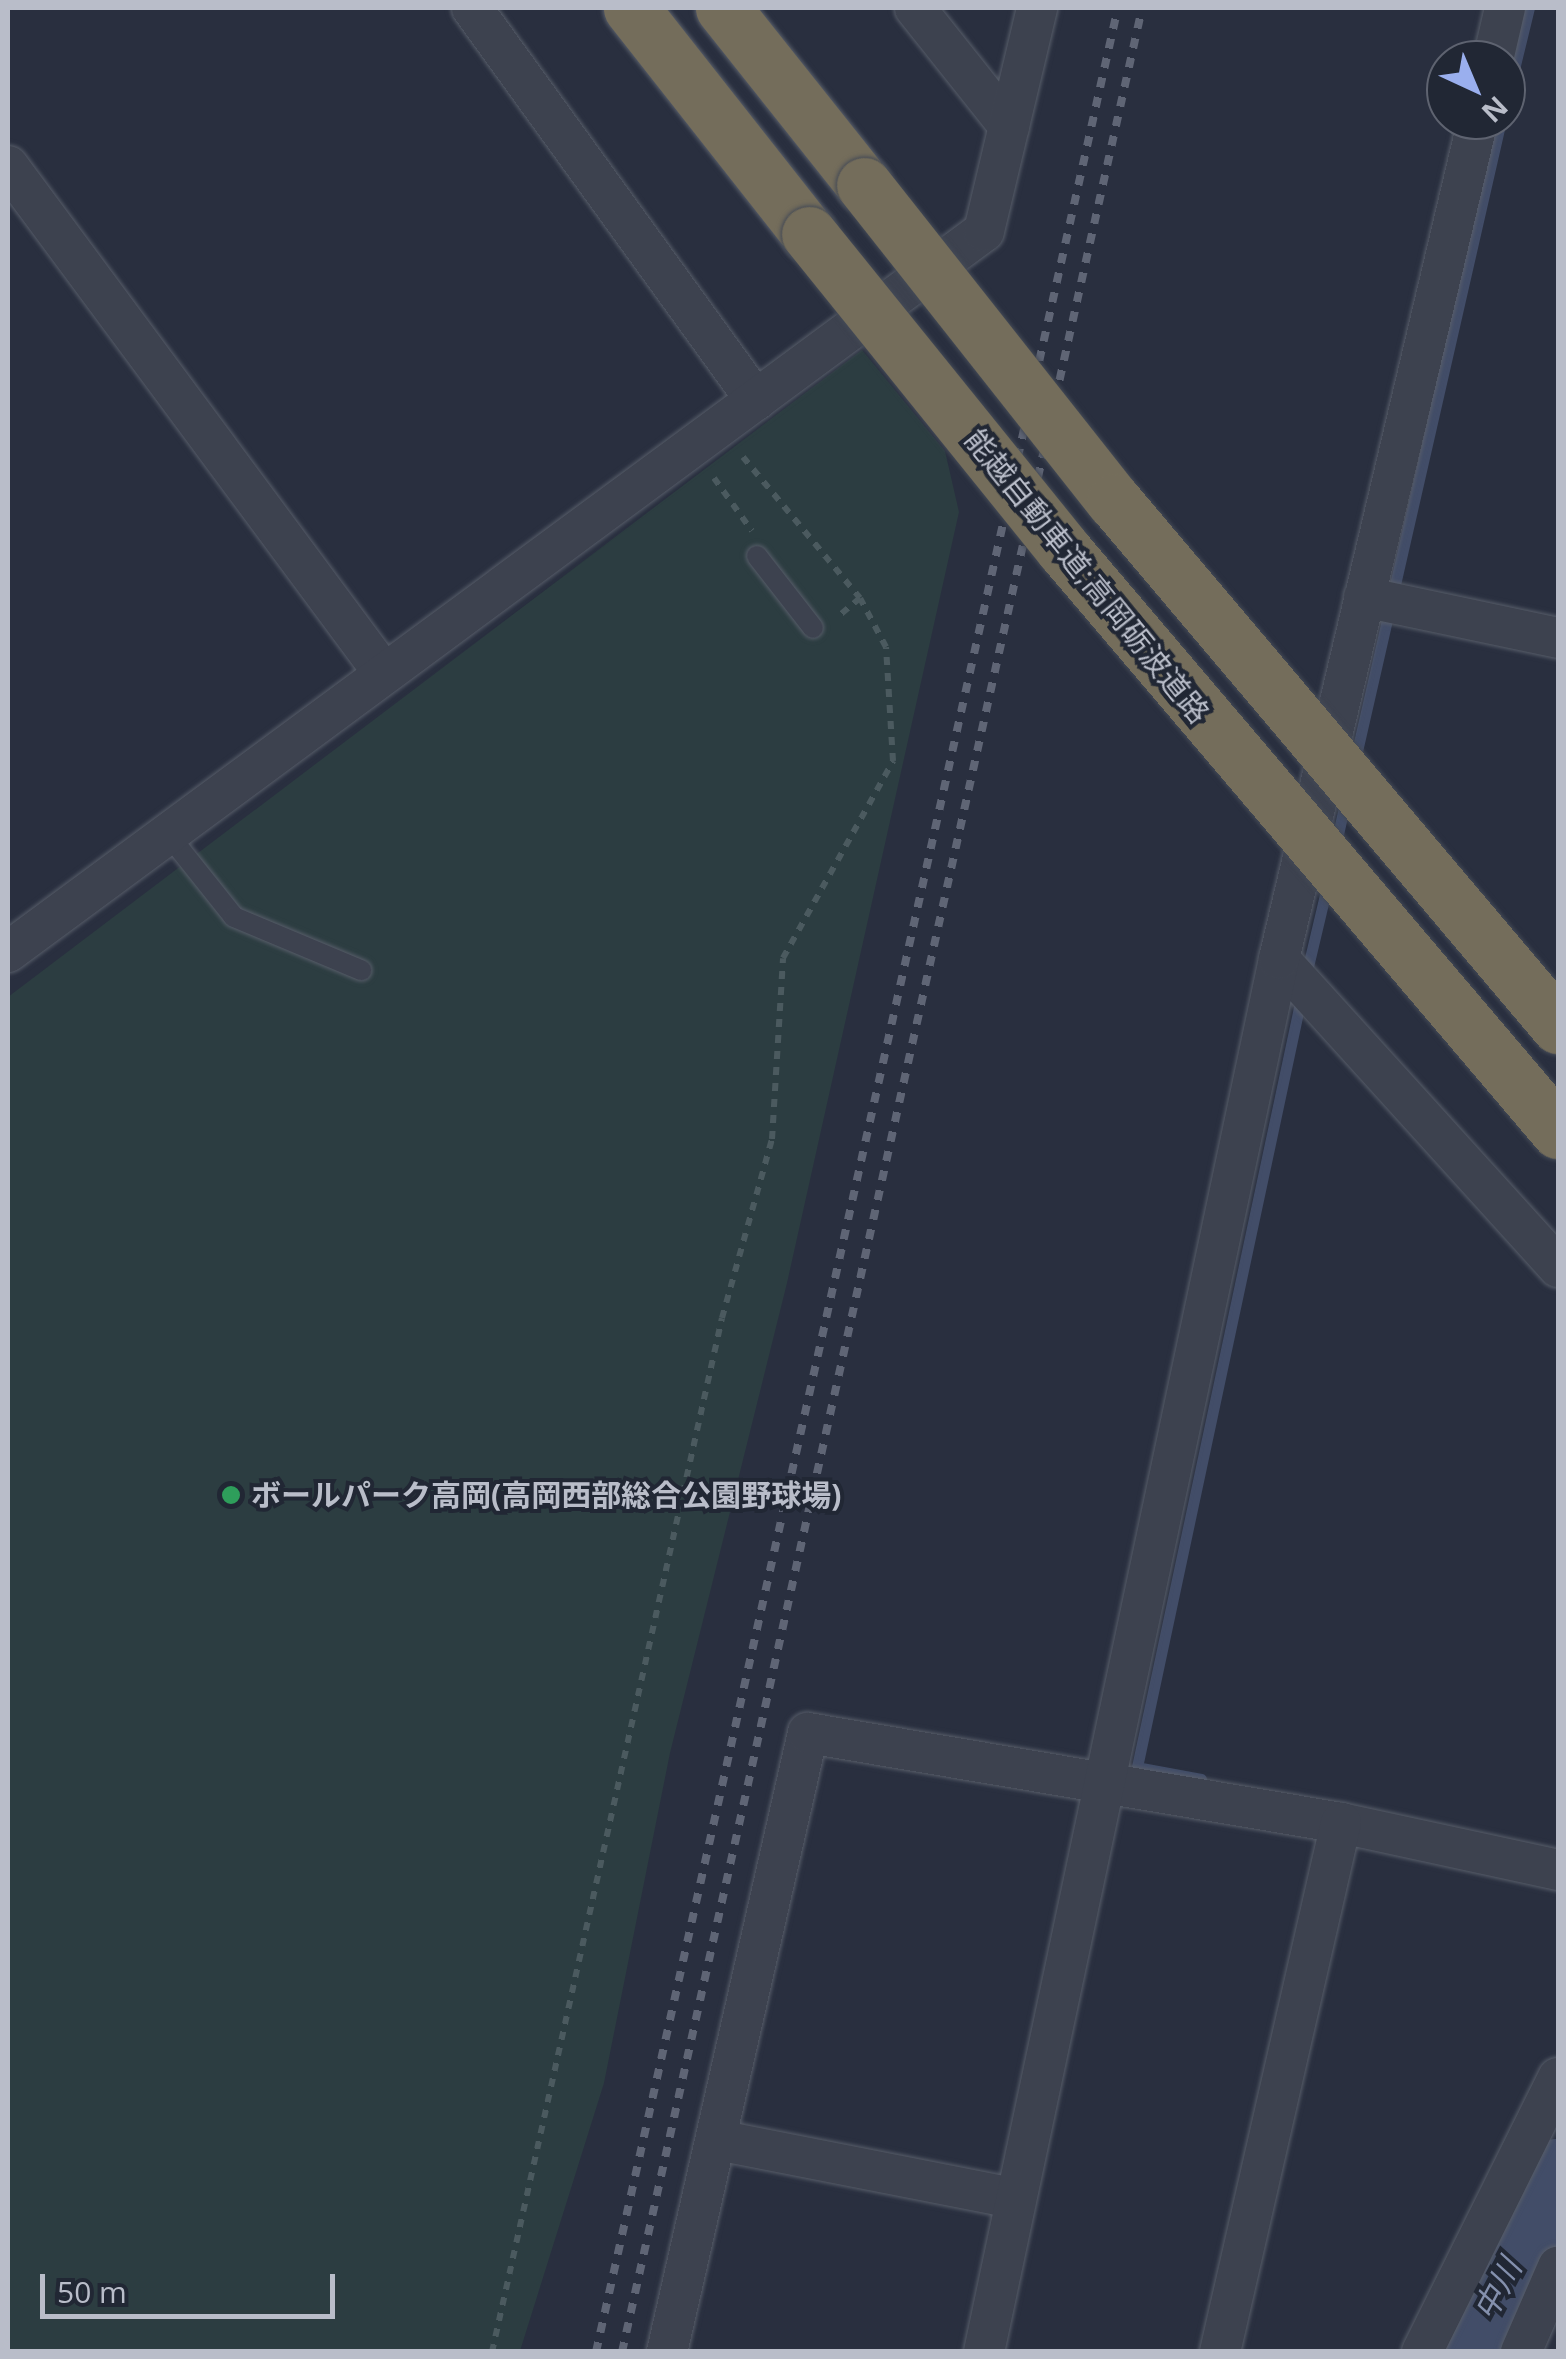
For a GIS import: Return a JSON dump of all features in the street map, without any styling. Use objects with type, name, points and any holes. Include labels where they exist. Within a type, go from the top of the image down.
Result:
[{"type":"highway","name":"能越自動車道;高岡砺波道路","points":[[631,8],[1064,550],[1558,1131]]},
{"type":"highway","points":[[722,8],[1126,516],[1558,1026]]},
{"type":"street","points":[[472,8],[756,400]]},
{"type":"street","points":[[915,8],[1009,126]]},
{"type":"street","points":[[8,952],[984,231],[1038,8]]},
{"type":"street","points":[[1497,40],[1505,8]]},
{"type":"street","points":[[984,2352],[1104,1781],[1289,970],[1389,602],[1474,140]]},
{"type":"street","points":[[8,166],[383,672]]},
{"type":"street","points":[[1389,602],[1558,638]]},
{"type":"street","points":[[1289,970],[1558,1267]]},
{"type":"street","points":[[667,2352],[808,1733],[1341,1823],[1558,1870]]},
{"type":"street","points":[[1220,2352],[1341,1823]]},
{"type":"street","points":[[1422,2352],[1558,2078]]},
{"type":"street","points":[[717,2140],[1014,2198]]},
{"type":"street","points":[[1522,2352],[1558,2267]]},
{"type":"lane","points":[[756,556],[813,628]]},
{"type":"lane","points":[[166,833],[234,917],[361,970]]},
{"type":"path","points":[[492,2352],[722,1318],[772,1139],[782,958],[893,761],[886,647],[860,598],[744,457],[698,489]]},
{"type":"path","points":[[714,478],[753,532],[756,556]]},
{"type":"path","points":[[813,628],[860,598]]},
{"type":"shaded area","points":[[862,350],[945,451],[959,512],[787,1283],[670,1753],[604,2083],[520,2351],[8,2352],[8,997]]},
{"type":"waterway","points":[[1521,40],[1529,8]]},
{"type":"waterway","points":[[1355,760],[1496,140]]},
{"type":"waterway","points":[[1336,843],[1345,803]]},
{"type":"waterway","points":[[1306,975],[1327,886]]},
{"type":"waterway","points":[[1201,1779],[1137,1767],[1301,998]]},
{"type":"waterway","name":"中川","points":[[1463,2352],[1558,2174]]},
{"type":"railway","points":[[596,2352],[1118,8]]},
{"type":"railway","points":[[622,2352],[1142,8]]},
{"type":"place","name":"ボールパーク高岡(高岡西部総合公園野球場)","points":[[231,1495]]}]
